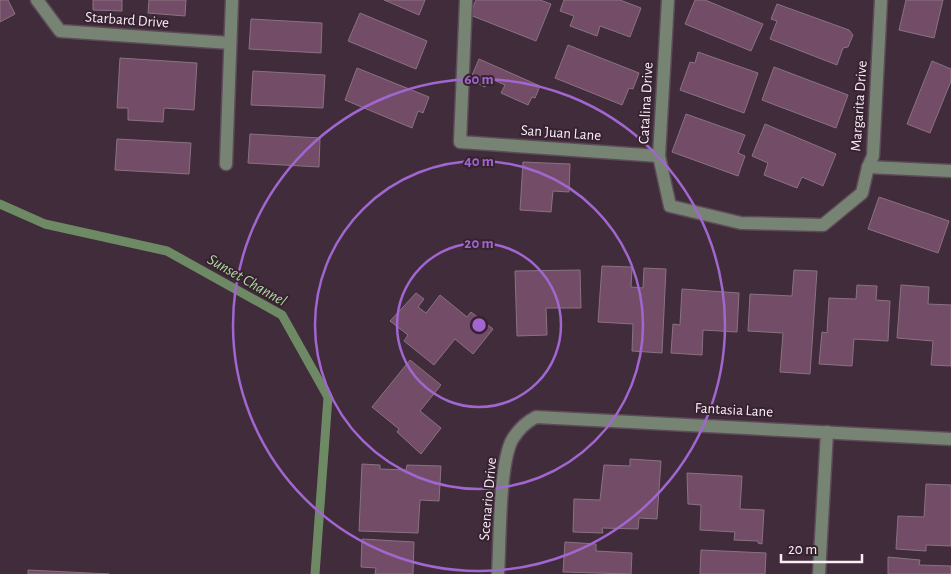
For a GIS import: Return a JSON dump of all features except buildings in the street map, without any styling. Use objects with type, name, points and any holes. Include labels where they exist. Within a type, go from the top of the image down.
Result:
[{"type":"street","name":"Starbard Drive","points":[[37,0],[60,32],[230,43]]},
{"type":"street","points":[[226,164],[232,0]]},
{"type":"street","name":"San Juan Lane","points":[[466,0],[460,142],[659,156]]},
{"type":"street","name":"Catalina Drive","points":[[668,0],[659,156],[670,206],[741,223],[823,225]]},
{"type":"street","name":"Margarita Drive","points":[[823,225],[862,193],[868,167],[873,156],[881,0]]},
{"type":"street","points":[[868,167],[951,171]]},
{"type":"street","name":"Fantasia Lane","points":[[519,430],[536,417],[559,417],[951,439]]},
{"type":"street","name":"Scenario Drive","points":[[498,574],[504,476],[512,441],[519,430]]},
{"type":"street","points":[[819,574],[827,432]]},
{"type":"waterway","name":"Sunset Channel","points":[[0,204],[45,224],[167,251],[282,315],[328,397],[315,574]]}]
